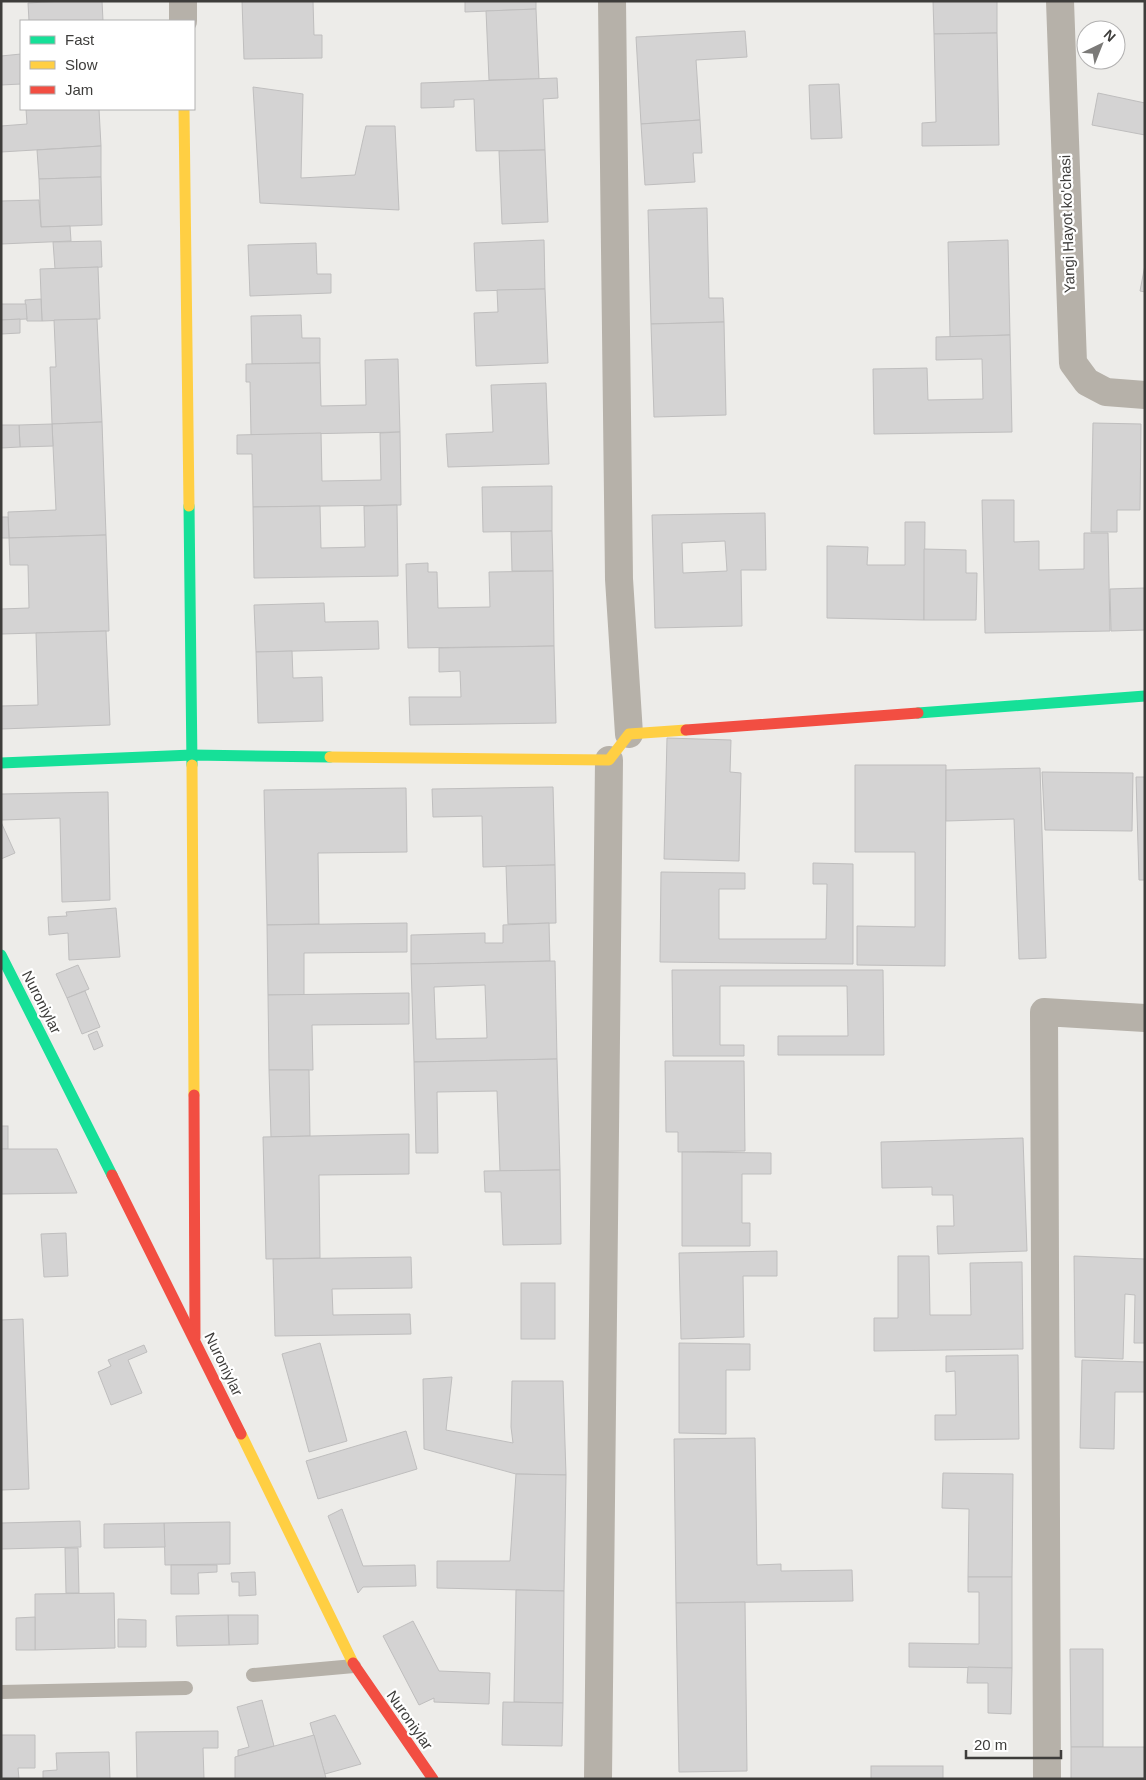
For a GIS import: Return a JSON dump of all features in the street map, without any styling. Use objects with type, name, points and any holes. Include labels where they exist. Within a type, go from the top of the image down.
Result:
[{"type":"street","points":[[183,1],[183,20]]},
{"type":"street","points":[[598,1779],[609,760],[629,734],[619,579],[612,1]]},
{"type":"street","name":"Yangi Hayot ko'chasi","points":[[1060,1],[1073,363],[1087,382],[1106,392],[1145,395]]},
{"type":"street","points":[[184,110],[192,755],[195,1338]]},
{"type":"street","points":[[629,734],[1145,696]]},
{"type":"street","points":[[1,763],[192,755],[609,760]]},
{"type":"street","name":"Nuroniylar","points":[[1,954],[195,1338],[354,1666],[433,1779]]},
{"type":"street","points":[[1047,1779],[1044,1012],[1145,1018]]},
{"type":"lane","points":[[252,1675],[354,1666]]},
{"type":"lane","points":[[1,1692],[186,1688]]},
{"type":"building","points":[[102,1],[103,20],[29,20],[28,3]]},
{"type":"building","points":[[242,1],[313,1],[314,35],[322,35],[322,58],[244,59]]},
{"type":"building","points":[[465,1],[536,1],[536,9],[465,12]]},
{"type":"building","points":[[933,1],[997,1],[997,33],[934,34]]},
{"type":"building","points":[[536,9],[539,79],[489,80],[486,11]]},
{"type":"building","points":[[745,31],[747,57],[696,60],[700,120],[641,124],[636,37]]},
{"type":"building","points":[[997,33],[999,145],[922,146],[922,123],[936,122],[934,34]]},
{"type":"building","points":[[20,54],[20,84],[1,85],[1,56]]},
{"type":"building","points":[[557,78],[558,98],[543,99],[545,150],[476,151],[474,99],[454,100],[454,107],[421,108],[421,83]]},
{"type":"building","points":[[839,84],[842,138],[811,139],[809,85]]},
{"type":"building","points":[[253,87],[303,94],[301,178],[355,175],[366,126],[395,126],[399,210],[260,203]]},
{"type":"building","points":[[1098,93],[1145,103],[1145,135],[1092,125]]},
{"type":"building","points":[[26,110],[99,110],[101,146],[1,152],[1,126],[27,124]]},
{"type":"building","points":[[700,120],[702,153],[693,153],[695,182],[645,185],[641,124]]},
{"type":"building","points":[[101,146],[101,177],[39,179],[37,150]]},
{"type":"building","points":[[545,150],[548,222],[502,224],[499,151]]},
{"type":"building","points":[[101,177],[102,225],[41,227],[39,179]]},
{"type":"building","points":[[39,200],[41,227],[70,226],[71,241],[1,244],[1,201]]},
{"type":"building","points":[[707,208],[709,298],[723,298],[724,322],[651,324],[648,210]]},
{"type":"building","points":[[544,240],[545,289],[476,291],[474,243]]},
{"type":"building","points":[[1008,240],[1010,335],[950,337],[948,242]]},
{"type":"building","points":[[101,241],[102,267],[55,269],[53,242]]},
{"type":"building","points":[[316,243],[317,274],[331,274],[331,293],[250,296],[248,245]]},
{"type":"building","points":[[1145,265],[1145,292],[1140,291]]},
{"type":"building","points":[[98,267],[100,319],[42,321],[40,269]]},
{"type":"building","points":[[545,289],[548,363],[476,366],[474,313],[498,312],[497,290]]},
{"type":"building","points":[[41,299],[42,321],[27,321],[25,300]]},
{"type":"building","points":[[1,304],[26,304],[27,319],[1,320]]},
{"type":"building","points":[[301,315],[302,338],[320,338],[320,363],[252,364],[251,316]]},
{"type":"building","points":[[20,319],[20,333],[1,334],[1,320]]},
{"type":"building","points":[[97,319],[102,422],[52,424],[50,367],[56,367],[54,320]]},
{"type":"building","points":[[724,322],[726,415],[654,417],[651,324]]},
{"type":"building","points":[[1010,335],[1012,432],[874,434],[873,369],[927,368],[928,400],[983,399],[982,359],[936,360],[936,337]]},
{"type":"building","points":[[398,359],[400,432],[251,435],[250,382],[246,382],[246,364],[320,363],[321,406],[366,405],[365,360]]},
{"type":"building","points":[[546,383],[549,464],[448,467],[446,434],[493,432],[491,385]]},
{"type":"building","points":[[102,422],[106,535],[9,538],[8,512],[56,510],[52,424]]},
{"type":"building","points":[[1093,423],[1141,424],[1140,510],[1117,510],[1117,532],[1091,532]]},
{"type":"building","points":[[52,424],[53,446],[20,447],[19,425]]},
{"type":"building","points":[[1,425],[19,425],[20,447],[1,448]]},
{"type":"building","points":[[400,432],[401,505],[253,507],[252,454],[237,454],[237,435],[321,433],[322,481],[381,480],[380,433]]},
{"type":"building","points":[[552,486],[552,531],[483,532],[482,487]]},
{"type":"building","points":[[982,500],[1014,500],[1014,542],[1039,541],[1039,570],[1084,569],[1084,533],[1108,533],[1110,631],[985,633]]},
{"type":"building","points":[[397,505],[398,576],[254,578],[253,507],[320,506],[321,548],[365,547],[364,506]]},
{"type":"building","points":[[765,513],[766,570],[741,570],[742,626],[655,628],[652,515]],"holes":[[[725,541],[727,571],[683,573],[682,543]]]},
{"type":"building","points":[[1,517],[8,517],[9,538],[1,538]]},
{"type":"building","points":[[905,522],[925,522],[924,620],[827,618],[827,546],[868,547],[867,565],[905,565]]},
{"type":"building","points":[[552,531],[553,571],[512,571],[511,532]]},
{"type":"building","points":[[106,535],[109,631],[1,634],[1,609],[29,608],[28,565],[10,565],[9,538]]},
{"type":"building","points":[[924,549],[966,550],[966,573],[977,573],[976,620],[924,620]]},
{"type":"building","points":[[428,563],[428,572],[437,572],[438,608],[490,607],[489,572],[553,571],[554,646],[408,648],[406,564]]},
{"type":"building","points":[[1145,588],[1145,630],[1111,631],[1110,589]]},
{"type":"building","points":[[324,603],[325,622],[378,621],[379,649],[256,652],[254,605]]},
{"type":"building","points":[[106,631],[110,725],[1,729],[1,706],[38,705],[36,633]]},
{"type":"building","points":[[554,646],[556,723],[410,725],[409,697],[461,697],[460,671],[439,672],[439,648]]},
{"type":"building","points":[[292,651],[293,678],[322,677],[323,721],[258,723],[256,652]]},
{"type":"building","points":[[667,738],[731,740],[730,772],[741,773],[739,861],[664,859]]},
{"type":"building","points":[[855,765],[946,765],[945,966],[857,965],[857,926],[915,927],[915,852],[855,852]]},
{"type":"building","points":[[1040,768],[1046,958],[1019,959],[1014,819],[946,821],[946,770]]},
{"type":"building","points":[[1042,772],[1133,773],[1132,831],[1045,830]]},
{"type":"building","points":[[1136,777],[1145,777],[1145,880],[1139,880]]},
{"type":"building","points":[[553,787],[555,865],[483,867],[482,816],[433,817],[432,789]]},
{"type":"building","points":[[406,788],[407,852],[318,853],[319,924],[267,925],[264,790]]},
{"type":"building","points":[[108,792],[110,900],[62,902],[60,818],[2,820],[1,794]]},
{"type":"building","points":[[1,822],[15,853],[1,859]]},
{"type":"building","points":[[813,863],[853,864],[853,964],[660,962],[661,872],[745,873],[745,889],[719,889],[719,939],[826,939],[827,884],[813,884]]},
{"type":"building","points":[[555,865],[556,923],[508,924],[506,866]]},
{"type":"building","points":[[116,908],[120,957],[69,960],[68,933],[49,935],[48,917],[67,916],[66,912]]},
{"type":"building","points":[[407,923],[407,952],[304,953],[304,995],[268,995],[267,925]]},
{"type":"building","points":[[549,923],[550,961],[411,964],[411,935],[485,933],[485,943],[503,943],[503,925]]},
{"type":"building","points":[[555,961],[557,1059],[414,1062],[411,964]],"holes":[[[485,985],[487,1038],[436,1039],[434,987]]]},
{"type":"building","points":[[78,965],[89,989],[67,998],[56,974]]},
{"type":"building","points":[[672,970],[883,970],[884,1055],[778,1055],[778,1036],[848,1036],[847,986],[720,986],[720,1045],[744,1045],[744,1056],[673,1056]]},
{"type":"building","points":[[85,991],[100,1027],[82,1034],[67,998]]},
{"type":"building","points":[[409,993],[409,1024],[312,1025],[313,1070],[269,1070],[268,995]]},
{"type":"building","points":[[97,1031],[103,1046],[94,1050],[88,1035]]},
{"type":"building","points":[[557,1059],[560,1170],[500,1171],[497,1091],[437,1092],[438,1153],[416,1153],[414,1062]]},
{"type":"building","points":[[665,1061],[744,1061],[745,1151],[678,1152],[678,1132],[666,1132]]},
{"type":"building","points":[[269,1070],[309,1070],[310,1136],[271,1137]]},
{"type":"building","points":[[1,1126],[8,1126],[8,1149],[1,1149]]},
{"type":"building","points":[[409,1134],[409,1174],[319,1175],[320,1258],[266,1259],[263,1137]]},
{"type":"building","points":[[1023,1138],[1027,1251],[938,1254],[937,1226],[954,1226],[953,1195],[932,1195],[932,1187],[882,1188],[881,1142]]},
{"type":"building","points":[[1,1149],[57,1149],[77,1193],[1,1194]]},
{"type":"building","points":[[682,1152],[771,1153],[771,1174],[742,1174],[742,1223],[750,1223],[750,1246],[682,1246]]},
{"type":"building","points":[[560,1170],[561,1244],[503,1245],[501,1192],[485,1192],[484,1171]]},
{"type":"building","points":[[66,1233],[68,1276],[44,1277],[41,1234]]},
{"type":"building","points":[[777,1251],[777,1276],[743,1276],[744,1337],[681,1339],[679,1253]]},
{"type":"building","points":[[898,1256],[929,1256],[930,1315],[971,1315],[970,1263],[1022,1262],[1023,1349],[874,1351],[874,1318],[898,1318]]},
{"type":"building","points":[[1074,1256],[1145,1259],[1145,1343],[1134,1343],[1135,1295],[1125,1294],[1123,1359],[1075,1357]]},
{"type":"building","points":[[411,1257],[412,1288],[332,1289],[333,1315],[410,1314],[411,1334],[275,1336],[273,1259]]},
{"type":"building","points":[[521,1283],[555,1283],[555,1339],[521,1339]]},
{"type":"building","points":[[23,1319],[29,1489],[1,1490],[1,1320]]},
{"type":"building","points":[[320,1343],[347,1441],[309,1452],[282,1354]]},
{"type":"building","points":[[679,1343],[750,1344],[750,1370],[726,1370],[726,1434],[679,1433]]},
{"type":"building","points":[[144,1345],[147,1352],[128,1360],[142,1393],[111,1405],[98,1372],[111,1366],[108,1360]]},
{"type":"building","points":[[1018,1355],[1019,1439],[935,1440],[935,1415],[956,1415],[955,1371],[946,1372],[946,1356]]},
{"type":"building","points":[[1082,1360],[1145,1362],[1145,1392],[1115,1392],[1114,1449],[1080,1448]]},
{"type":"building","points":[[452,1377],[446,1430],[513,1443],[511,1427],[512,1381],[563,1381],[566,1475],[516,1474],[424,1449],[423,1379]]},
{"type":"building","points":[[406,1431],[417,1469],[318,1499],[306,1461]]},
{"type":"building","points":[[755,1438],[757,1565],[781,1564],[781,1571],[852,1570],[853,1601],[676,1603],[674,1439]]},
{"type":"building","points":[[943,1473],[1013,1474],[1012,1577],[968,1577],[969,1509],[942,1508]]},
{"type":"building","points":[[516,1474],[566,1475],[564,1591],[437,1588],[437,1561],[510,1561]]},
{"type":"building","points":[[342,1509],[363,1566],[415,1565],[416,1586],[363,1587],[358,1593],[328,1516]]},
{"type":"building","points":[[80,1521],[81,1547],[1,1549],[1,1523]]},
{"type":"building","points":[[230,1522],[230,1564],[165,1565],[164,1523]]},
{"type":"building","points":[[164,1523],[165,1547],[104,1548],[104,1524]]},
{"type":"building","points":[[65,1548],[78,1548],[79,1593],[66,1593]]},
{"type":"building","points":[[171,1565],[217,1565],[217,1572],[198,1573],[199,1594],[171,1594]]},
{"type":"building","points":[[255,1572],[256,1595],[239,1596],[239,1582],[232,1582],[231,1573]]},
{"type":"building","points":[[968,1577],[1012,1577],[1012,1668],[909,1667],[909,1643],[979,1644],[979,1592],[968,1592]]},
{"type":"building","points":[[516,1590],[564,1591],[563,1703],[514,1702]]},
{"type":"building","points":[[114,1593],[115,1648],[35,1650],[35,1594]]},
{"type":"building","points":[[745,1602],[747,1771],[679,1772],[676,1603]]},
{"type":"building","points":[[228,1615],[258,1615],[258,1644],[229,1645]]},
{"type":"building","points":[[228,1615],[229,1645],[177,1646],[176,1616]]},
{"type":"building","points":[[35,1617],[35,1650],[16,1650],[16,1618]]},
{"type":"building","points":[[118,1619],[146,1620],[146,1647],[118,1647]]},
{"type":"building","points":[[413,1621],[439,1671],[490,1673],[489,1704],[434,1702],[434,1698],[419,1705],[383,1636]]},
{"type":"building","points":[[1070,1649],[1103,1649],[1103,1747],[1071,1747]]},
{"type":"building","points":[[968,1667],[1012,1668],[1011,1714],[988,1713],[988,1683],[967,1683]]},
{"type":"building","points":[[262,1700],[274,1746],[238,1756],[238,1750],[249,1747],[237,1707]]},
{"type":"building","points":[[503,1702],[563,1703],[562,1746],[502,1745]]},
{"type":"building","points":[[335,1715],[361,1764],[325,1774],[310,1723]]},
{"type":"building","points":[[218,1731],[218,1748],[203,1748],[204,1779],[137,1779],[136,1732]]},
{"type":"building","points":[[1,1735],[35,1735],[35,1768],[18,1768],[19,1779],[1,1779]]},
{"type":"building","points":[[314,1735],[326,1778],[235,1779],[235,1757]]},
{"type":"building","points":[[1071,1747],[1145,1747],[1145,1778],[1071,1779]]},
{"type":"building","points":[[109,1752],[110,1779],[43,1779],[43,1771],[57,1770],[56,1753]]},
{"type":"building","points":[[871,1766],[943,1766],[943,1779],[871,1779]]},
{"type":"traffic: fast","points":[[189,506],[192,765]]},
{"type":"traffic: fast","points":[[918,713],[1145,696]]},
{"type":"traffic: fast","points":[[1,763],[192,755],[330,757]]},
{"type":"traffic: fast","points":[[1,955],[112,1175]]},
{"type":"traffic: slow","points":[[184,110],[189,506]]},
{"type":"traffic: slow","points":[[330,757],[609,760],[629,734],[686,730]]},
{"type":"traffic: slow","points":[[192,765],[194,1095]]},
{"type":"traffic: slow","points":[[241,1434],[353,1663]]},
{"type":"traffic: jam","points":[[686,730],[918,713]]},
{"type":"traffic: jam","points":[[194,1095],[195,1338]]},
{"type":"traffic: jam","points":[[112,1175],[241,1434]]},
{"type":"traffic: jam","points":[[353,1663],[433,1779]]}]
